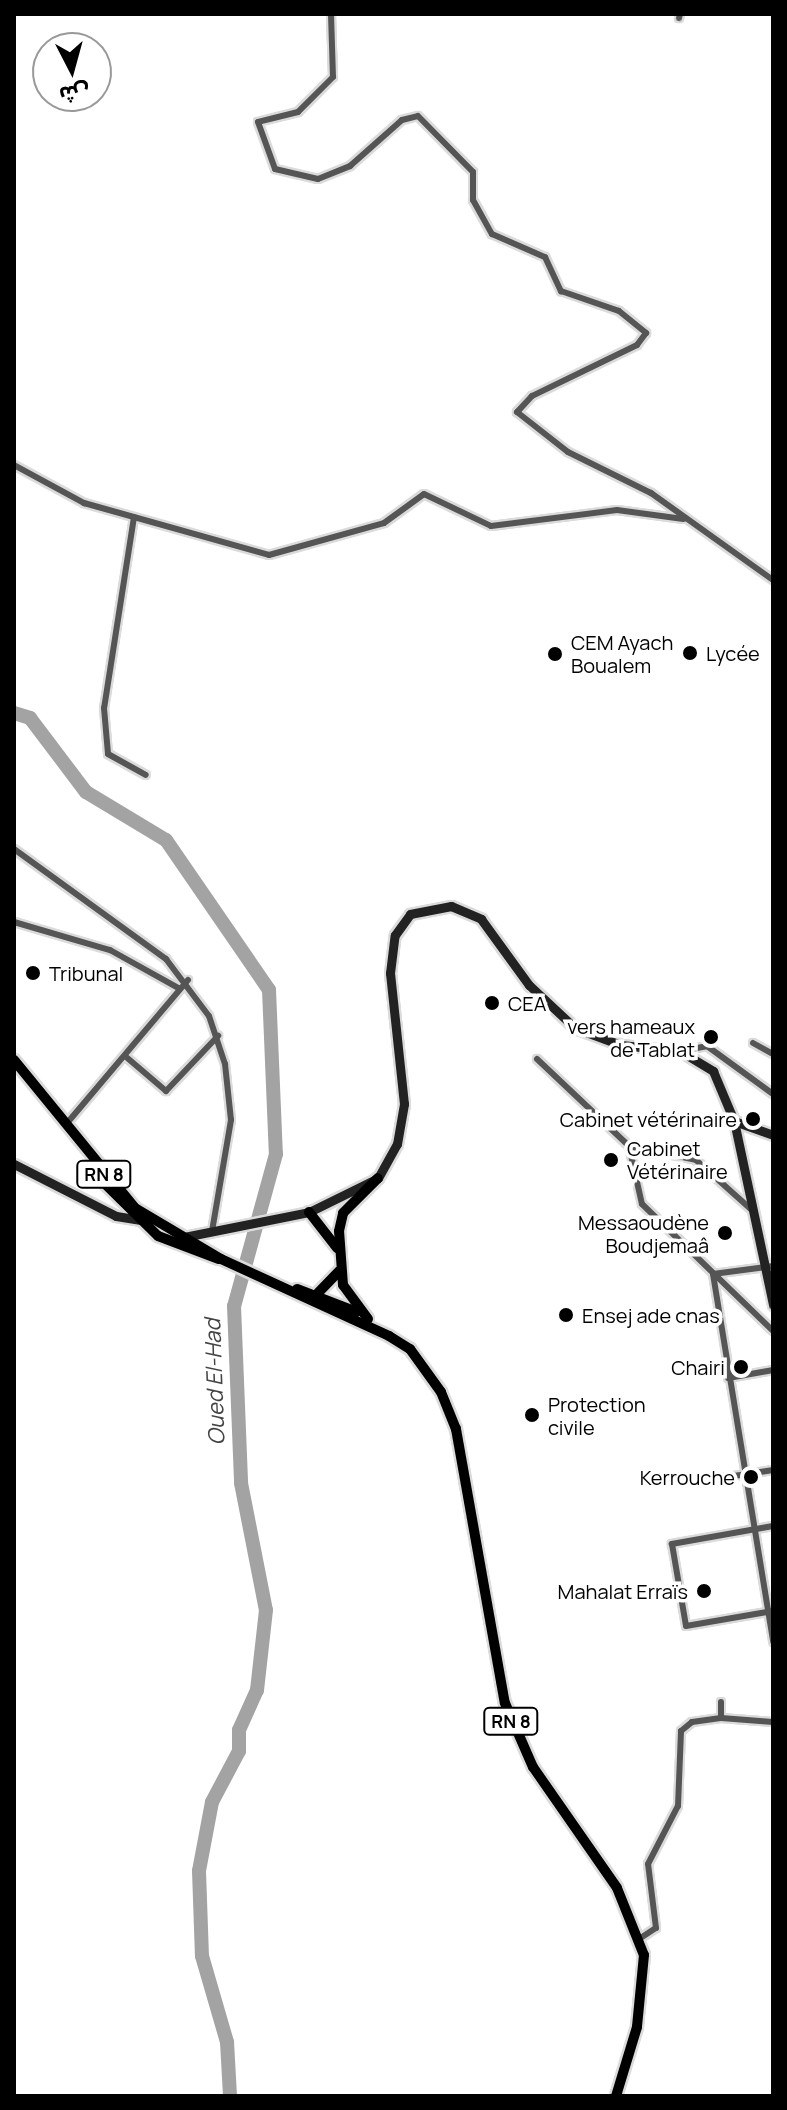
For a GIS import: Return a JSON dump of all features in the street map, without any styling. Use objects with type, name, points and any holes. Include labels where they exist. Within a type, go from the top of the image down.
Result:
[{"type":"main road","points":[[368,1319],[339,1271],[338,1250],[343,1213],[378,1178],[397,1144],[404,1104],[390,951],[400,924],[420,909],[462,907],[481,919],[529,985],[575,1028],[621,1045],[680,1051],[713,1071],[734,1121],[770,1267],[773,1305]]},
{"type":"main road","name":"RN 8","points":[[14,1060],[68,1122],[121,1196],[153,1221],[221,1259]]},
{"type":"main road","name":"RN 8","points":[[14,1066],[137,1222],[389,1336]]},
{"type":"main road","points":[[734,1121],[773,1135]]},
{"type":"main road","points":[[14,1164],[137,1222],[153,1221]]},
{"type":"main road","points":[[181,1237],[211,1234],[309,1212],[378,1178]]},
{"type":"main road","points":[[309,1212],[338,1250]]},
{"type":"main road","points":[[210,1251],[230,1230]]},
{"type":"main road","points":[[297,1294],[319,1294],[339,1271]]},
{"type":"main road","name":"RN 8","points":[[276,1284],[319,1294],[368,1319],[423,1363],[456,1429],[492,1642],[518,1738],[617,1888],[639,1939],[645,1984],[616,2096]]},
{"type":"street","points":[[331,14],[333,77],[298,112],[258,122],[275,169],[318,179],[350,166],[402,120],[418,116],[473,172],[473,200],[492,234],[545,257],[561,291],[619,311],[646,333],[637,345],[532,396],[517,412],[568,452],[685,519],[773,580]]},
{"type":"street","points":[[14,465],[84,503],[269,555],[384,523],[424,494],[491,526],[617,510],[685,519]]},
{"type":"street","points":[[134,517],[104,708],[108,754],[146,775]]},
{"type":"street","points":[[14,849],[97,904],[188,980],[218,1036],[231,1120],[211,1234]]},
{"type":"street","points":[[14,922],[110,950],[180,989]]},
{"type":"street","points":[[68,1122],[188,980]]},
{"type":"street","points":[[125,1056],[166,1091],[218,1036]]},
{"type":"street","points":[[753,1043],[773,1054]]},
{"type":"street","points":[[680,1051],[707,1046],[773,1094]]},
{"type":"street","points":[[537,1059],[629,1146],[696,1160],[756,1213]]},
{"type":"street","points":[[629,1146],[642,1204],[773,1331]]},
{"type":"street","points":[[713,1274],[770,1267]]},
{"type":"street","points":[[713,1274],[743,1475],[773,1642]]},
{"type":"street","points":[[728,1378],[773,1370]]},
{"type":"street","points":[[714,1479],[773,1470]]},
{"type":"street","points":[[770,1612],[686,1626],[672,1544],[773,1526]]},
{"type":"street","points":[[721,1702],[721,1718]]},
{"type":"street","points":[[639,1939],[656,1928],[648,1864],[678,1806],[681,1731],[692,1722],[721,1718],[773,1723]]},
{"type":"waterway","name":"Oued El-Had","points":[[14,713],[30,718],[86,792],[166,840],[269,990],[276,1154],[234,1306],[241,1483],[266,1610],[257,1690],[239,1730],[239,1751],[212,1802],[199,1871],[202,1956],[227,2042],[230,2096]]},
{"type":"place","name":"Lycée","points":[[690,653]]},
{"type":"place","name":"CEM Ayach Boualem","points":[[555,654]]},
{"type":"place","name":"Tribunal","points":[[33,973]]},
{"type":"place","name":"CEA","points":[[492,1003]]},
{"type":"place","name":"vers hameaux de Tablat","points":[[711,1037]]},
{"type":"place","name":"Cabinet vétérinaire","points":[[753,1119]]},
{"type":"place","name":"Cabinet Vétérinaire","points":[[611,1160]]},
{"type":"place","name":"Messaoudène Boudjemaâ","points":[[725,1233]]},
{"type":"place","name":"Ensej ade cnas","points":[[566,1315]]},
{"type":"place","name":"Chairi","points":[[741,1367]]},
{"type":"place","name":"Protection civile","points":[[532,1415]]},
{"type":"place","name":"Kerrouche","points":[[751,1477]]},
{"type":"place","name":"Mahalat Erraïs","points":[[704,1591]]}]
